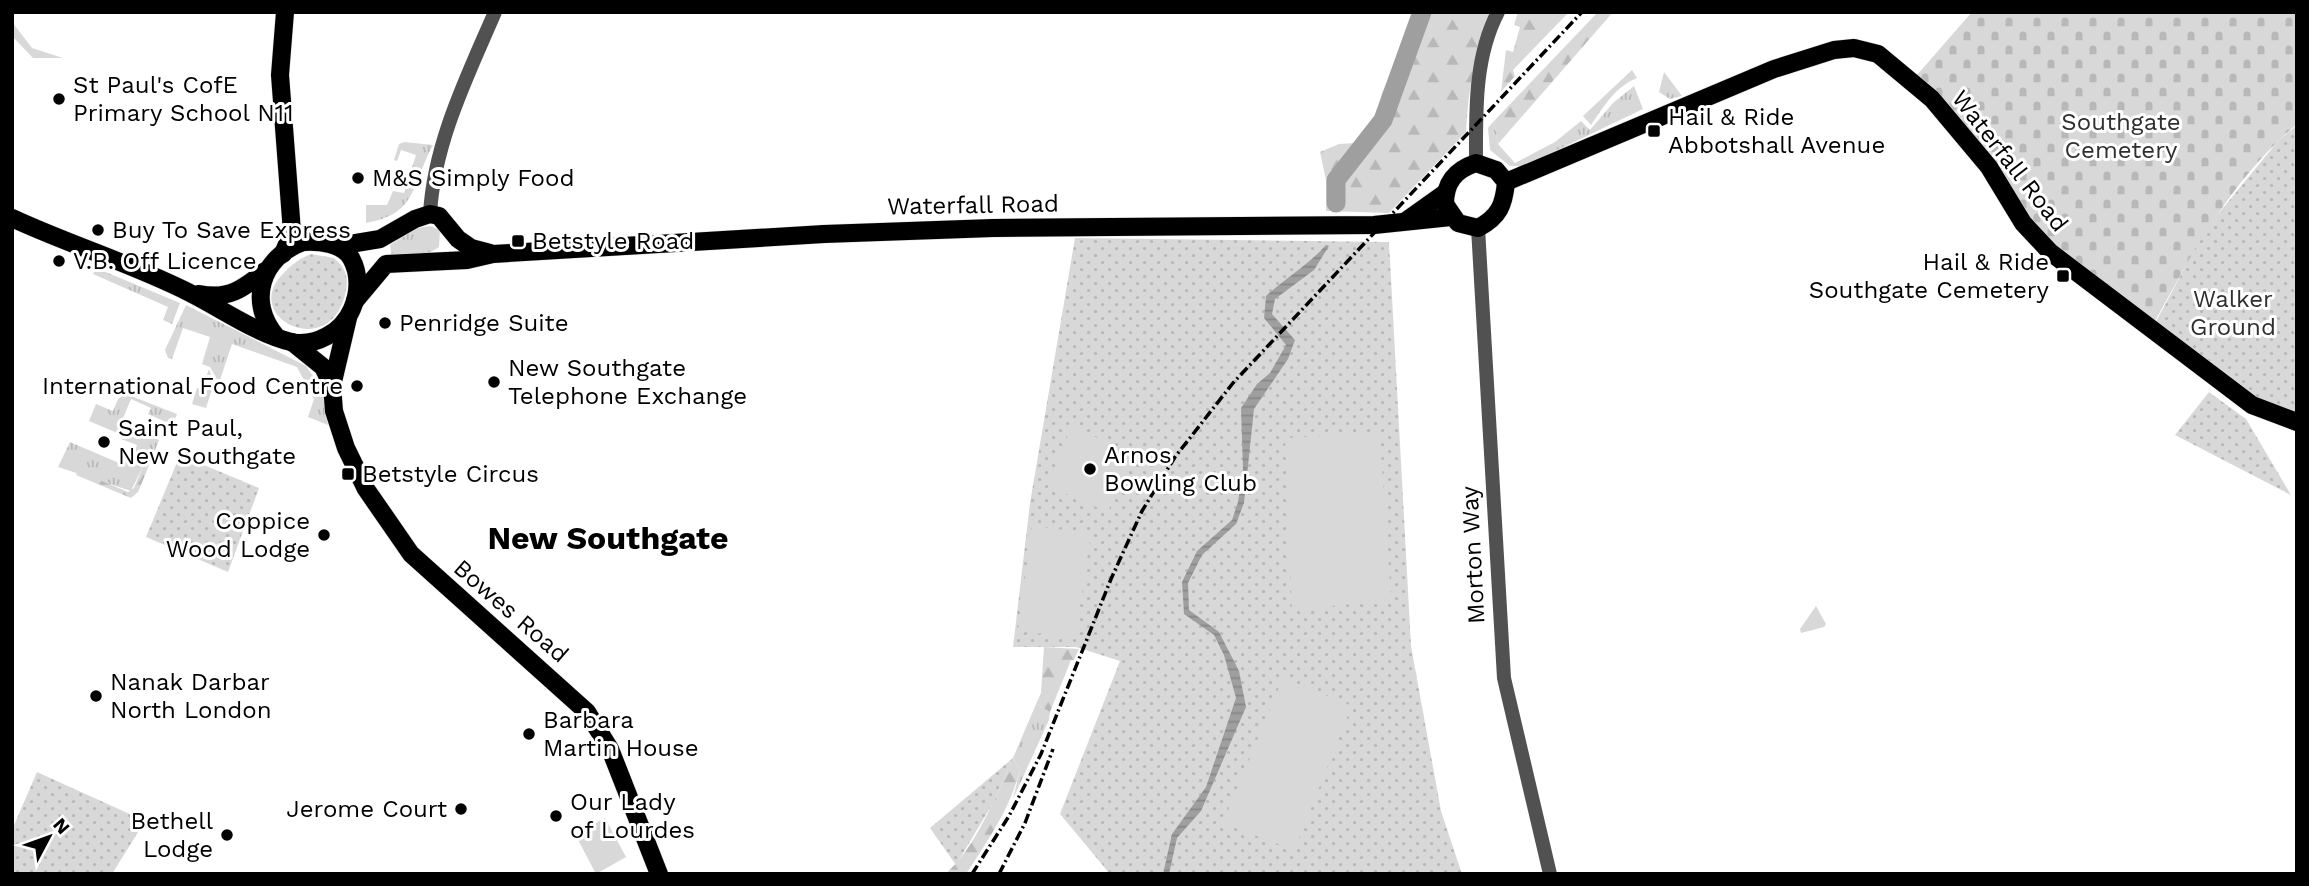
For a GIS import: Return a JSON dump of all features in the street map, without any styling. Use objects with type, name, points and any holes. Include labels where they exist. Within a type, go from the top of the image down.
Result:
[{"type":"main road","points":[[284,339],[267,325],[260,303],[260,284],[290,242],[292,232],[291,185],[280,75],[285,12]]},
{"type":"main road","name":"Waterfall Road","points":[[1506,182],[1774,69],[1834,50],[1867,50],[1888,61],[1932,99],[1989,167],[2029,232],[2050,252],[2252,405],[2297,422]]},
{"type":"main road","points":[[1476,163],[1496,170],[1506,182],[1505,202],[1494,219],[1478,228],[1458,223],[1451,217],[1445,204],[1445,193],[1454,175],[1463,167],[1476,163]]},
{"type":"main road","points":[[12,218],[189,292],[228,315],[284,339],[323,338],[348,318],[355,301],[356,271],[347,252],[316,239],[305,224],[291,185]]},
{"type":"main road","name":"Waterfall Road","points":[[355,301],[386,264],[467,260],[493,254],[824,234],[993,229],[1374,225],[1407,220],[1445,193]]},
{"type":"main road","points":[[189,292],[215,298],[229,295],[303,242],[331,245],[380,239],[415,219],[430,214],[439,216],[448,228],[471,248],[493,254]]},
{"type":"main road","points":[[1407,220],[1451,217]]},
{"type":"main road","points":[[427,262],[449,245],[448,228]]},
{"type":"main road","name":"Bowes Road","points":[[348,318],[332,386],[334,411],[346,448],[383,517],[403,545],[445,587],[587,712],[610,749],[659,874]]},
{"type":"main road","name":"Bowes Road","points":[[284,339],[323,366],[332,386]]},
{"type":"street","points":[[430,214],[431,188],[460,90],[495,12]]},
{"type":"street","points":[[1476,163],[1479,75],[1491,27],[1499,12]]},
{"type":"street","name":"Morton Way","points":[[1478,228],[1504,678],[1550,874]]},
{"type":"green space","points":[[1419,12],[1491,12],[1473,71],[1466,132],[1389,213],[1326,211],[1326,180],[1320,152],[1339,144],[1373,142],[1382,93]]},
{"type":"green space","points":[[1518,12],[1569,12],[1513,70],[1515,76],[1501,92],[1506,50],[1513,52],[1520,27],[1514,25]]},
{"type":"green space","points":[[1598,12],[1613,12],[1498,144],[1494,121]]},
{"type":"green space","name":"Southgate Cemetery","points":[[1972,12],[2297,12],[2297,124],[2274,145],[2235,191],[2200,241],[2155,321],[2049,244],[1917,75]]},
{"type":"green space","points":[[12,22],[32,48],[63,58],[33,58],[12,36]]},
{"type":"green space","points":[[1632,70],[1637,78],[1616,92],[1591,125],[1583,116]]},
{"type":"green space","points":[[1664,72],[1682,96],[1670,99],[1659,92]]},
{"type":"green space","points":[[1634,86],[1643,109],[1524,166],[1510,166],[1490,150],[1488,128],[1494,121],[1498,144],[1515,163],[1555,142],[1581,121],[1590,130],[1613,103]]},
{"type":"green space","name":"Walker Ground","points":[[2297,125],[2297,424],[2152,329],[2205,230],[2278,141]]},
{"type":"green space","points":[[404,142],[433,145],[411,196],[395,213],[366,223],[366,205],[387,205],[393,191],[404,193],[416,155],[401,150],[397,161],[394,160],[399,144]]},
{"type":"green space","points":[[430,226],[440,230],[439,247],[429,253],[392,257],[390,245],[417,228]]},
{"type":"green space","points":[[1075,238],[1389,242],[1411,646],[1441,811],[1462,874],[1110,874],[1060,814],[1120,661],[1076,647],[1013,647],[1030,503]]},
{"type":"green space","points":[[311,254],[334,258],[344,270],[347,284],[336,315],[322,326],[307,329],[292,326],[280,318],[273,306],[272,292],[288,269]]},
{"type":"green space","points":[[96,268],[180,303],[172,324],[163,320],[168,307],[93,274]]},
{"type":"green space","points":[[186,305],[306,366],[322,389],[328,425],[308,417],[314,399],[297,367],[232,344],[219,383],[210,367],[202,364],[210,337],[183,328],[172,359],[168,358],[165,350]]},
{"type":"green space","points":[[209,369],[214,383],[206,408],[192,404],[197,388],[202,389]]},
{"type":"green space","points":[[2209,392],[2246,419],[2291,495],[2175,435]]},
{"type":"green space","points":[[126,394],[177,414],[170,431],[165,429],[168,423],[148,414],[151,408],[131,399],[121,423],[159,440],[148,468],[143,466],[131,491],[58,467],[70,442],[119,463],[122,458],[131,461],[137,445],[121,439],[122,435],[89,421],[96,404],[113,411],[118,399]]},
{"type":"green space","name":"Arnos Bowling Club","points":[[1071,427],[1132,452],[1108,512],[1048,486]]},
{"type":"green space","points":[[1380,434],[1391,600],[1292,610],[1285,438]]},
{"type":"green space","points":[[180,455],[259,488],[228,572],[146,537]]},
{"type":"green space","points":[[143,466],[148,468],[138,492],[131,498],[76,475],[78,471],[128,492],[134,488]]},
{"type":"green space","points":[[1032,526],[1091,533],[1075,639],[1018,630]]},
{"type":"green space","points":[[1816,606],[1826,624],[1824,627],[1801,633],[1800,629]]},
{"type":"green space","points":[[1044,647],[1079,649],[1074,660],[1071,660],[1050,712],[1036,704],[1041,693]]},
{"type":"green space","points":[[1283,678],[1352,706],[1294,850],[1223,823]]},
{"type":"green space","points":[[1036,704],[1050,712],[1049,720],[1013,799],[1020,770],[1013,758]]},
{"type":"green space","points":[[1013,758],[1020,770],[998,824],[966,874],[945,874],[956,864],[975,836]]},
{"type":"green space","points":[[1013,758],[993,803],[956,865],[930,828]]},
{"type":"green space","points":[[37,772],[145,821],[112,874],[12,874],[12,830]]},
{"type":"green space","points":[[605,818],[626,857],[596,874],[575,834]]},
{"type":"shaded area","points":[[1326,245],[1329,246],[1314,270],[1275,299],[1272,314],[1295,340],[1288,359],[1254,409],[1244,503],[1236,524],[1202,555],[1188,583],[1189,610],[1219,632],[1239,671],[1246,707],[1201,811],[1177,838],[1169,874],[1163,874],[1172,834],[1206,787],[1236,698],[1224,655],[1214,635],[1184,614],[1182,582],[1197,551],[1232,520],[1243,469],[1241,408],[1257,384],[1270,373],[1286,345],[1264,318],[1266,296]]},
{"type":"waterway","points":[[1336,203],[1336,180],[1383,120],[1422,12]]},
{"type":"railway","points":[[972,874],[1009,816],[1041,754],[1111,579],[1142,511],[1175,457],[1233,383],[1582,12]]},
{"type":"railway","points":[[999,874],[1025,823],[1053,749]]},
{"type":"place","name":"St Paul's CofE Primary School N11","points":[[59,99]]},
{"type":"place","name":"Hail & Ride Abbotshall Avenue","points":[[1654,131]]},
{"type":"place","name":"M&S Simply Food","points":[[358,178]]},
{"type":"place","name":"Buy To Save Express","points":[[98,230]]},
{"type":"place","name":"Betstyle Road","points":[[518,241]]},
{"type":"place","name":"V.B. Off Licence","points":[[59,261]]},
{"type":"place","name":"Hail & Ride Southgate Cemetery","points":[[2063,276]]},
{"type":"place","name":"Penridge Suite","points":[[385,323]]},
{"type":"place","name":"New Southgate Telephone Exchange","points":[[494,382]]},
{"type":"place","name":"International Food Centre","points":[[357,386]]},
{"type":"place","name":"Saint Paul, New Southgate","points":[[104,442]]},
{"type":"place","name":"Arnos Bowling Club","points":[[1090,469]]},
{"type":"place","name":"Betstyle Circus","points":[[348,474]]},
{"type":"place","name":"Coppice Wood Lodge","points":[[324,535]]},
{"type":"place","name":"Nanak Darbar North London","points":[[96,696]]},
{"type":"place","name":"Barbara Martin House","points":[[529,734]]},
{"type":"place","name":"Jerome Court","points":[[461,809]]},
{"type":"place","name":"Our Lady of Lourdes","points":[[556,816]]},
{"type":"place","name":"Bethell Lodge","points":[[227,835]]},
{"type":"district","name":"New Southgate","points":[[608,538]]}]
